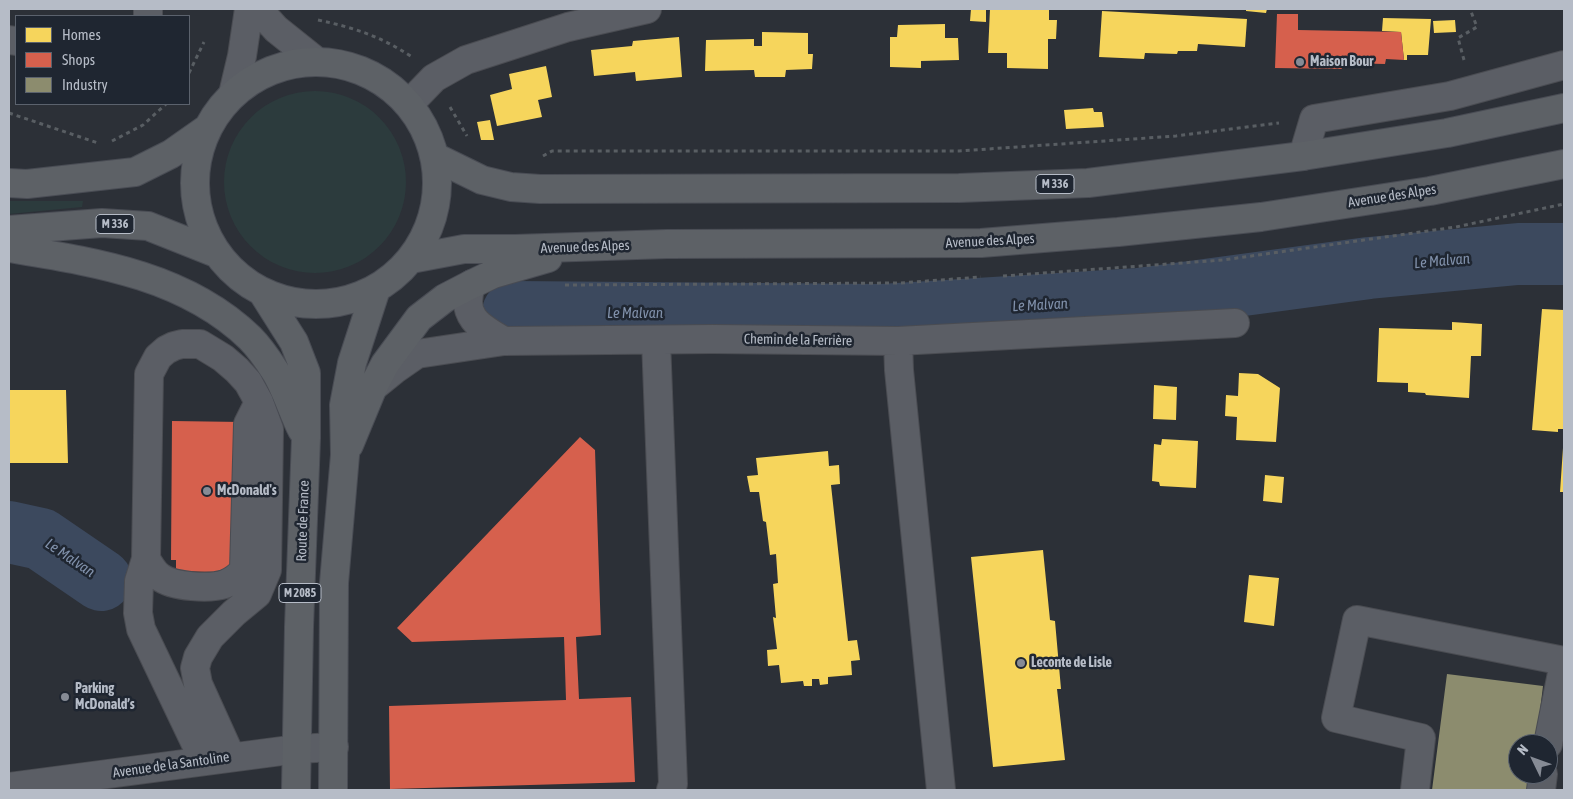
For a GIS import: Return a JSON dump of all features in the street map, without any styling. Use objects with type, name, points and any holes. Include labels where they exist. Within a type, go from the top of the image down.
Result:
[{"type":"main road","points":[[316,61],[335,62],[373,75],[410,104],[429,136],[438,178],[437,200],[432,221],[423,241],[411,259],[395,276],[376,289],[332,304],[308,304],[285,301],[262,293],[245,282],[216,253],[205,234],[198,213],[195,192],[195,170],[200,148],[218,110],[233,94],[258,76],[286,65],[316,61]]},
{"type":"main road","name":"M 336","points":[[435,157],[482,180],[511,188],[590,190],[959,188],[1078,183],[1303,156],[1447,133],[1564,108]]},
{"type":"main road","points":[[9,183],[27,184],[135,172],[171,154],[208,128]]},
{"type":"main road","name":"Avenue des Alpes","points":[[411,259],[464,249],[677,244],[981,243],[1118,232],[1261,218],[1430,191],[1564,164]]},
{"type":"main road","name":"M 336","points":[[9,230],[102,224],[148,226],[216,253]]},
{"type":"main road","points":[[345,455],[372,387],[385,364],[419,318],[445,298],[493,274],[591,246]]},
{"type":"main road","points":[[9,248],[73,259],[147,277],[196,298],[224,317],[250,339],[276,373],[306,438]]},
{"type":"main road","points":[[334,790],[334,583],[345,455],[344,405],[352,364],[376,289]]},
{"type":"main road","name":"Route de France","points":[[262,293],[294,342],[306,373],[306,438],[299,627],[296,790]]},
{"type":"street","points":[[233,94],[242,56],[249,9]]},
{"type":"street","points":[[258,9],[276,28],[316,61]]},
{"type":"street","points":[[410,104],[434,78],[466,60],[568,27],[647,9]]},
{"type":"street","points":[[1303,156],[1314,119],[1450,96],[1564,65]]},
{"type":"street","points":[[9,170],[76,178]]},
{"type":"street","points":[[472,284],[468,293],[468,302],[470,313],[475,322],[504,341]]},
{"type":"street","name":"Chemin de la Ferrière","points":[[372,387],[417,354],[504,341],[898,341],[1235,322]]},
{"type":"street","points":[[656,340],[673,784],[671,790]]},
{"type":"street","points":[[898,341],[900,380],[941,790]]},
{"type":"street","points":[[204,761],[141,629],[138,598],[139,580],[146,559],[150,374],[158,357],[174,346],[182,344],[200,344],[223,358],[237,370],[248,382],[259,402],[269,429],[267,570],[257,594],[210,637],[198,658],[196,668],[198,684],[231,757]]},
{"type":"street","points":[[146,559],[158,576],[174,584],[201,586],[224,584],[237,578],[244,570],[248,424],[259,402]]},
{"type":"street","points":[[1415,790],[1421,738],[1336,718],[1357,620],[1564,662],[1550,734]]},
{"type":"street","name":"Avenue de la Santoline","points":[[9,787],[231,757],[334,746]]},
{"type":"path","points":[[1470,9],[1477,27],[1458,38],[1472,90]]},
{"type":"path","points":[[316,20],[347,26],[363,32],[398,48],[419,62]]},
{"type":"path","points":[[190,71],[204,42]]},
{"type":"path","points":[[448,103],[460,127],[470,141]]},
{"type":"path","points":[[9,113],[106,143],[143,126],[165,105]]},
{"type":"path","points":[[537,163],[552,151],[959,151],[1176,136],[1314,119]]},
{"type":"path","points":[[564,285],[862,284]]},
{"type":"shaded area","points":[[315,91],[333,93],[350,98],[365,106],[385,124],[399,147],[404,164],[406,182],[404,200],[399,217],[391,232],[373,252],[350,266],[333,271],[315,273],[297,271],[280,266],[265,258],[245,240],[231,217],[226,200],[224,182],[226,164],[231,147],[239,132],[257,112],[280,98],[297,93]]},
{"type":"shaded area","points":[[9,201],[83,201],[82,207],[9,214]]},
{"type":"building: Homes","points":[[971,9],[986,9],[986,22],[970,21]]},
{"type":"building: Homes","points":[[990,9],[1049,9],[1049,20],[1057,20],[1056,39],[1048,39],[1048,69],[1007,68],[1007,53],[988,53]]},
{"type":"building: Homes","points":[[1246,9],[1267,9],[1266,13],[1246,11]]},
{"type":"building: Homes","points":[[1102,11],[1247,19],[1245,47],[1198,44],[1197,51],[1178,51],[1177,54],[1145,53],[1144,59],[1099,57]]},
{"type":"building: Homes","points":[[1383,18],[1431,19],[1428,55],[1407,55],[1407,60],[1404,60],[1401,32],[1382,31]]},
{"type":"building: Homes","points":[[1455,20],[1456,32],[1434,33],[1433,21]]},
{"type":"building: Homes","points":[[945,24],[945,38],[958,38],[959,60],[921,61],[921,68],[890,67],[890,37],[897,37],[898,25]]},
{"type":"building: Homes","points":[[762,32],[808,33],[808,54],[813,54],[812,69],[786,70],[785,77],[755,77],[754,70],[705,71],[706,40],[754,39],[754,46],[762,46]]},
{"type":"building: Homes","points":[[679,37],[682,77],[636,81],[635,72],[594,76],[591,50],[632,46],[633,41]]},
{"type":"building: Homes","points":[[546,66],[552,97],[538,100],[542,117],[497,126],[490,95],[512,89],[509,74]]},
{"type":"building: Homes","points":[[1093,108],[1094,112],[1102,112],[1104,127],[1066,129],[1064,110]]},
{"type":"building: Homes","points":[[490,120],[494,140],[481,140],[477,122]]},
{"type":"building: Homes","points":[[1542,309],[1564,310],[1564,429],[1558,429],[1558,432],[1532,430]]},
{"type":"building: Homes","points":[[1452,322],[1482,324],[1481,356],[1471,356],[1469,398],[1408,392],[1408,383],[1377,382],[1379,328],[1452,330]]},
{"type":"building: Homes","points":[[1239,373],[1258,374],[1280,388],[1276,442],[1236,440],[1237,417],[1225,416],[1226,395],[1238,396]]},
{"type":"building: Homes","points":[[1154,385],[1177,387],[1176,420],[1153,419]]},
{"type":"building: Homes","points":[[9,390],[66,390],[68,463],[9,463]]},
{"type":"building: Homes","points":[[1162,439],[1198,441],[1196,488],[1160,486],[1159,482],[1152,481],[1154,444],[1161,445]]},
{"type":"building: Homes","points":[[1563,448],[1564,492],[1560,492]]},
{"type":"building: Homes","points":[[828,451],[829,466],[839,465],[840,484],[831,485],[848,641],[857,640],[860,660],[851,661],[852,675],[828,677],[828,684],[820,685],[819,679],[812,679],[812,686],[804,686],[803,681],[781,683],[779,665],[768,666],[767,650],[777,649],[773,617],[776,618],[773,584],[778,583],[776,554],[770,555],[766,522],[763,521],[759,492],[750,492],[747,476],[758,475],[756,458]]},
{"type":"building: Homes","points":[[1265,475],[1284,477],[1282,503],[1263,501]]},
{"type":"building: Homes","name":"Leconte de Lisle","points":[[1043,550],[1050,620],[1055,621],[1061,689],[1057,689],[1065,760],[993,767],[971,557]]},
{"type":"building: Homes","points":[[1249,575],[1279,578],[1274,626],[1244,622]]},
{"type":"building: Shops","points":[[1277,14],[1298,14],[1298,30],[1401,32],[1404,60],[1386,59],[1385,64],[1343,63],[1342,69],[1275,68]]},
{"type":"building: Shops","name":"McDonald's","points":[[172,421],[242,422],[238,568],[224,568],[224,576],[214,575],[214,572],[176,571],[176,560],[171,560]]},
{"type":"building: Shops","points":[[580,437],[595,450],[601,635],[576,637],[579,699],[631,697],[635,782],[390,789],[389,706],[566,700],[564,637],[412,642],[397,628]]},
{"type":"building: Industry","points":[[1447,674],[1543,686],[1537,734],[1508,734],[1508,784],[1531,784],[1530,790],[1432,790]]},
{"type":"waterway","name":"Le Malvan","points":[[513,312],[882,315],[1139,299],[1369,268],[1518,254],[1564,254]]},
{"type":"waterway","name":"Le Malvan","points":[[9,532],[41,539],[101,580]]},
{"type":"place","name":"Maison Bour","points":[[1300,62]]},
{"type":"place","name":"McDonald's","points":[[207,491]]},
{"type":"place","name":"Leconte de Lisle","points":[[1021,663]]},
{"type":"place","name":"Parking McDonald’s","points":[[65,697]]}]
